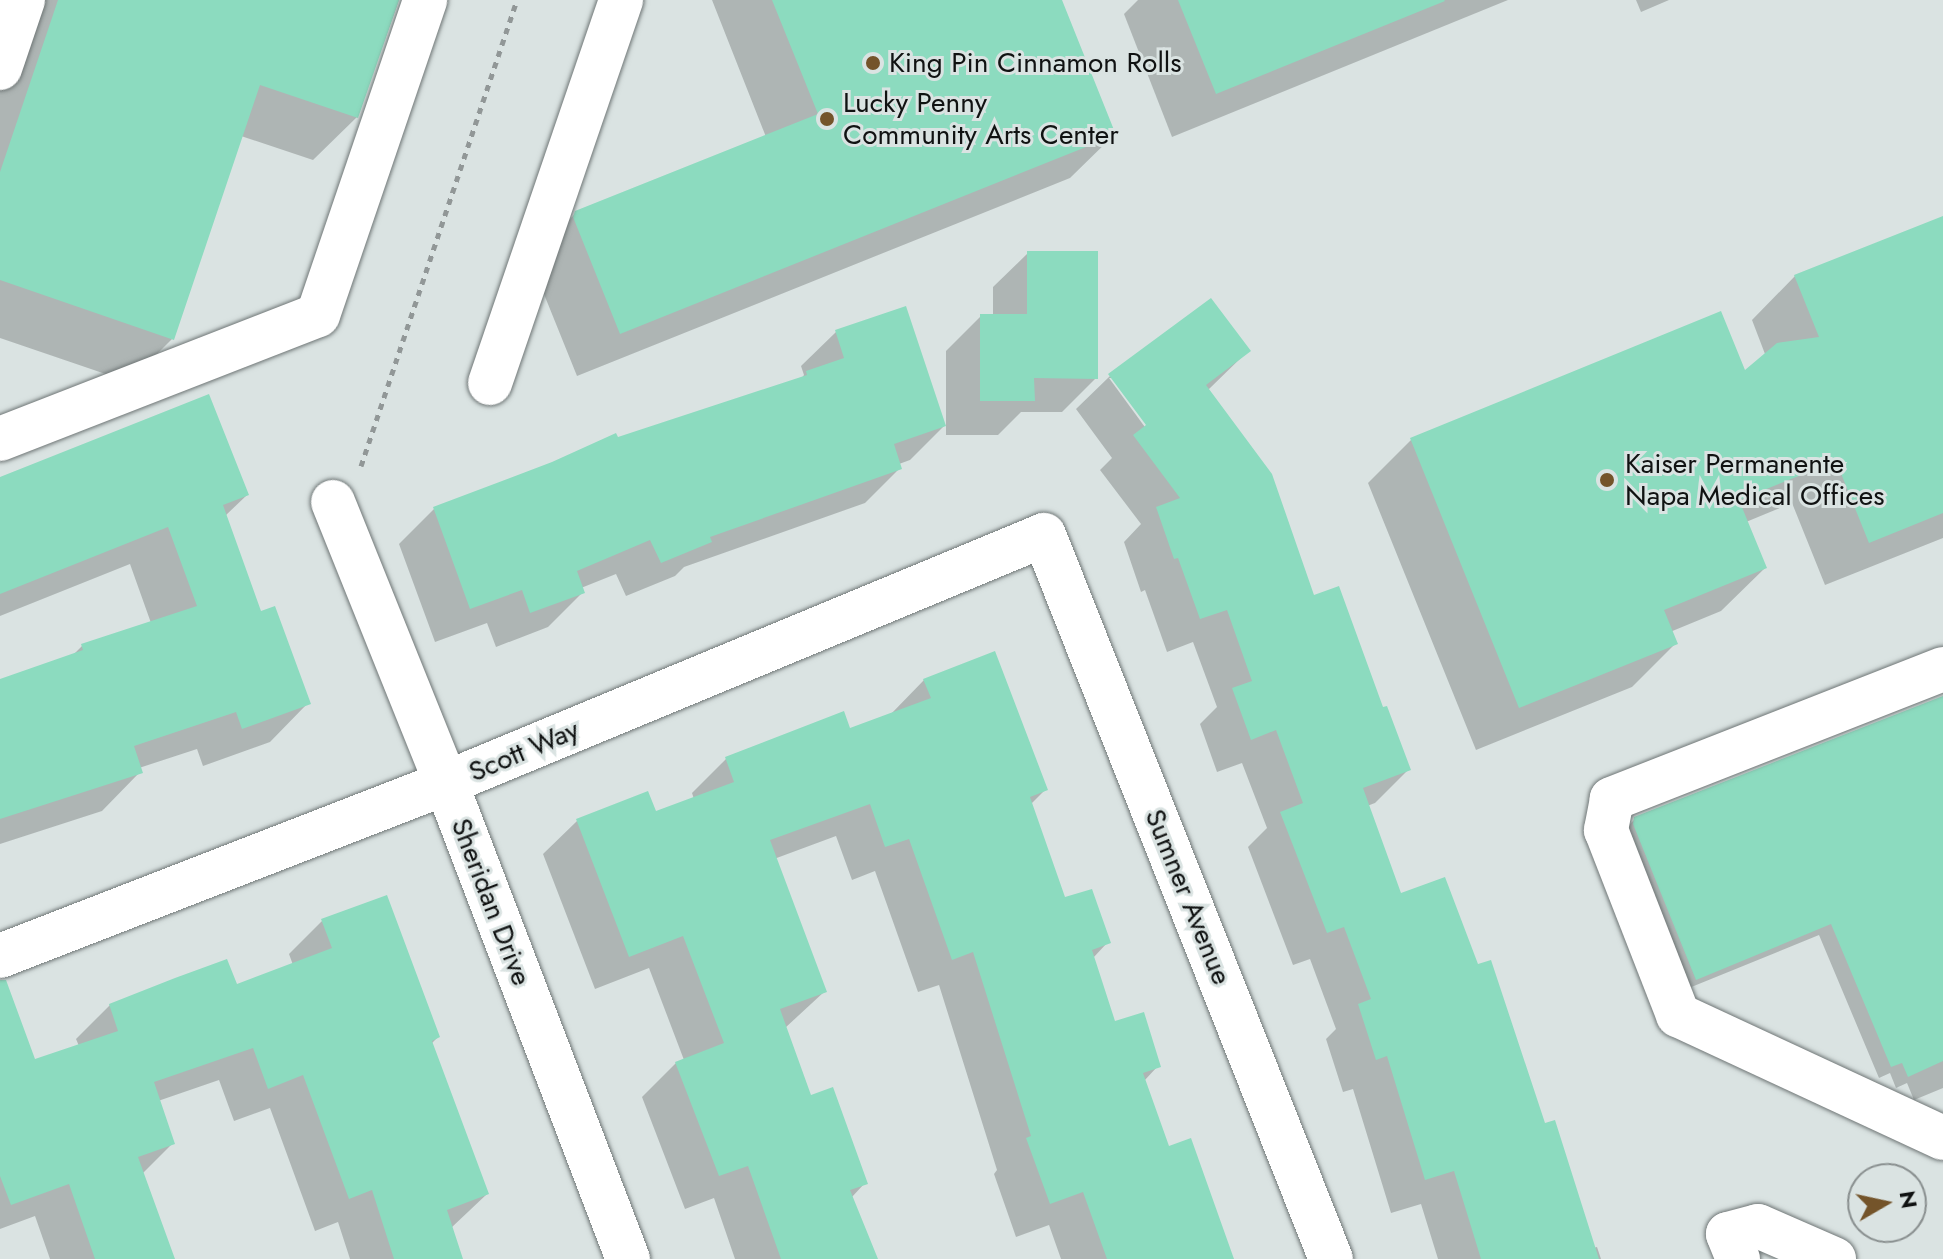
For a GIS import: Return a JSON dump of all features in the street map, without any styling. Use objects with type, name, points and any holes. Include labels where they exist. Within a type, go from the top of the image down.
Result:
[{"type":"street","points":[[0,68],[23,0]]},
{"type":"street","points":[[0,439],[318,315],[425,0]]},
{"type":"street","points":[[490,383],[621,0]]},
{"type":"street","name":"Sheridan Drive","points":[[333,502],[446,783],[628,1259]]},
{"type":"street","name":"Scott Way","points":[[0,956],[446,783],[1044,535]]},
{"type":"street","name":"Sumner Avenue","points":[[1044,535],[1331,1259]]},
{"type":"street","points":[[1943,669],[1612,799],[1606,830],[1678,1015],[1943,1138]]},
{"type":"street","points":[[1738,1259],[1728,1234],[1758,1226],[1834,1259]]},
{"type":"path","points":[[333,502],[352,494],[517,0]]},
{"type":"building","points":[[58,0],[399,0],[358,118],[260,85],[174,340],[0,280],[0,172]]},
{"type":"building","points":[[772,0],[1062,0],[1116,135],[620,334],[573,217],[575,211],[818,114]]},
{"type":"building","points":[[1178,0],[1444,0],[1445,1],[1216,94]]},
{"type":"building","name":"Kaiser Permanente Napa Medical Offices","points":[[1943,216],[1943,513],[1869,543],[1836,461],[1739,500],[1767,568],[1664,610],[1678,644],[1519,708],[1410,438],[1721,311],[1745,370],[1777,343],[1819,337],[1794,275]]},
{"type":"building","points":[[1027,251],[1098,251],[1098,379],[1034,378],[1035,401],[980,401],[980,314],[1027,314]]},
{"type":"building","points":[[1211,298],[1251,351],[1206,385],[1272,474],[1314,595],[1339,586],[1383,707],[1387,706],[1411,770],[1363,788],[1401,893],[1445,877],[1478,964],[1491,960],[1545,1123],[1555,1120],[1599,1259],[1481,1259],[1454,1171],[1425,1180],[1387,1056],[1376,1060],[1358,1004],[1371,999],[1344,927],[1327,933],[1280,812],[1303,803],[1276,730],[1251,740],[1232,688],[1252,681],[1227,610],[1200,619],[1156,507],[1180,498],[1133,435],[1146,425],[1108,374]]},
{"type":"building","points":[[906,306],[946,426],[894,444],[902,469],[710,537],[712,542],[661,563],[650,540],[577,571],[585,593],[530,613],[522,590],[470,609],[433,507],[552,462],[616,433],[618,437],[807,375],[806,371],[844,358],[835,330]]},
{"type":"building","points":[[209,394],[249,495],[223,505],[261,611],[275,606],[311,704],[242,729],[236,712],[134,746],[143,773],[0,819],[0,679],[83,650],[81,644],[197,606],[168,527],[0,594],[0,477]]},
{"type":"building","points":[[995,651],[1048,790],[1030,797],[1065,897],[1092,889],[1111,943],[1092,950],[1115,1021],[1144,1012],[1161,1067],[1143,1073],[1169,1146],[1191,1138],[1234,1259],[1107,1259],[1083,1192],[1050,1204],[1026,1138],[1031,1136],[973,952],[952,960],[909,839],[885,847],[870,804],[770,840],[827,992],[780,1009],[811,1095],[833,1087],[868,1184],[850,1190],[878,1259],[781,1259],[748,1166],[719,1176],[675,1062],[724,1043],[683,936],[629,957],[576,819],[648,791],[656,811],[734,782],[725,757],[844,711],[850,728],[931,698],[923,679]]},
{"type":"building","points":[[1943,696],[1943,1061],[1908,1077],[1902,1063],[1891,1067],[1831,924],[1696,980],[1633,824],[1634,817]]},
{"type":"building","points":[[387,895],[440,1037],[432,1041],[489,1194],[447,1210],[463,1259],[394,1259],[372,1190],[349,1199],[303,1075],[268,1089],[253,1048],[154,1082],[175,1144],[138,1157],[175,1259],[95,1259],[69,1184],[11,1205],[0,1176],[0,980],[6,980],[35,1059],[118,1031],[109,1004],[175,978],[227,959],[237,984],[332,948],[321,919]]},
{"type":"place","name":"King Pin Cinnamon Rolls","points":[[873,63]]},
{"type":"place","name":"Lucky Penny Community Arts Center","points":[[827,119]]},
{"type":"place","name":"Kaiser Permanente Napa Medical Offices","points":[[1607,480]]}]
